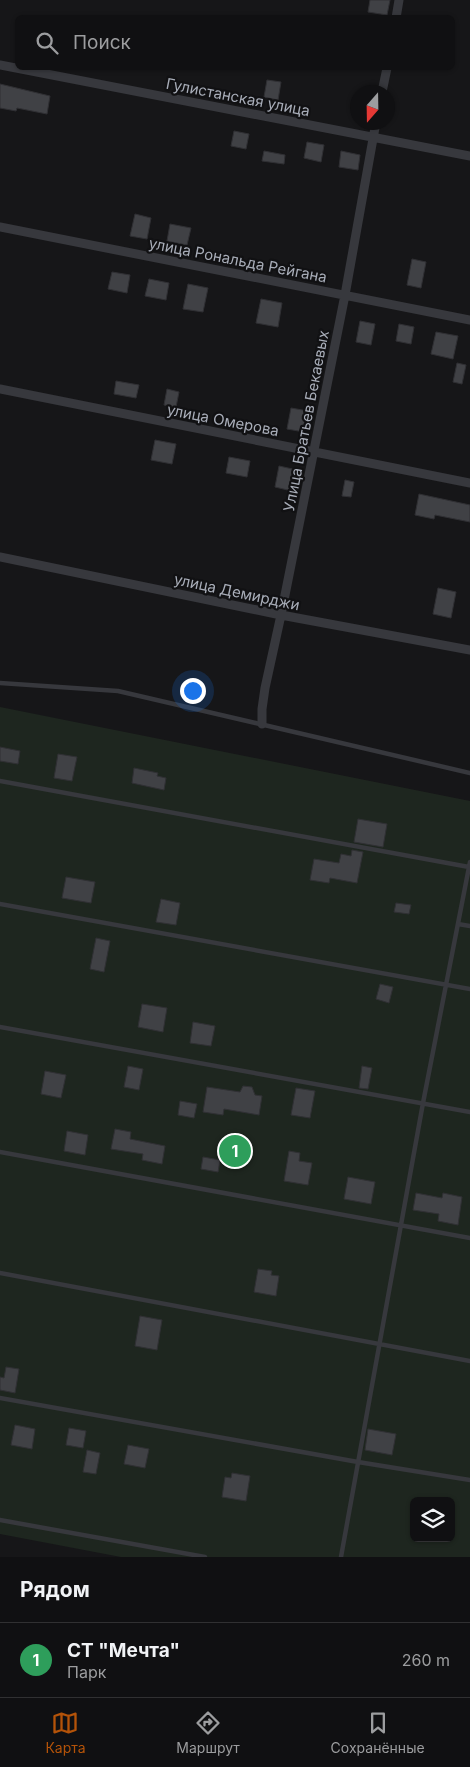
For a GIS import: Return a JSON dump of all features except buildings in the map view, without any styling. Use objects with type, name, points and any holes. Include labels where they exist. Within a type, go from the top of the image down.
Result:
[{"type":"street","points":[[396,15],[399,0]]},
{"type":"street","name":"Гулистанская улица","points":[[0,65],[15,68]]},
{"type":"street","name":"Гулистанская улица","points":[[26,70],[470,156]]},
{"type":"street","points":[[383,85],[386,70]]},
{"type":"street","name":"Улица Братьев Бекаевых","points":[[262,724],[265,688],[345,295],[375,130]]},
{"type":"street","name":"улица Рональда Рейгана","points":[[0,227],[470,320]]},
{"type":"street","name":"улица Омерова","points":[[0,389],[470,483]]},
{"type":"street","name":"улица Демирджи","points":[[0,557],[281,615],[470,650]]},
{"type":"lane","points":[[0,683],[118,691],[470,773]]},
{"type":"lane","points":[[0,781],[470,865],[422,1103],[341,1557]]},
{"type":"lane","points":[[0,904],[470,989]]},
{"type":"lane","points":[[458,924],[470,926]]},
{"type":"lane","points":[[0,1027],[470,1112]]},
{"type":"lane","points":[[0,1152],[470,1238]]},
{"type":"lane","points":[[0,1273],[470,1361]]},
{"type":"lane","points":[[0,1398],[358,1462],[470,1480]]},
{"type":"lane","points":[[0,1520],[205,1557]]},
{"type":"shaded area","points":[[0,707],[470,801],[470,1557],[121,1557],[0,1534]]},
{"type":"place","name":"СТ \"Мечта\"","points":[[235,1151]]}]
